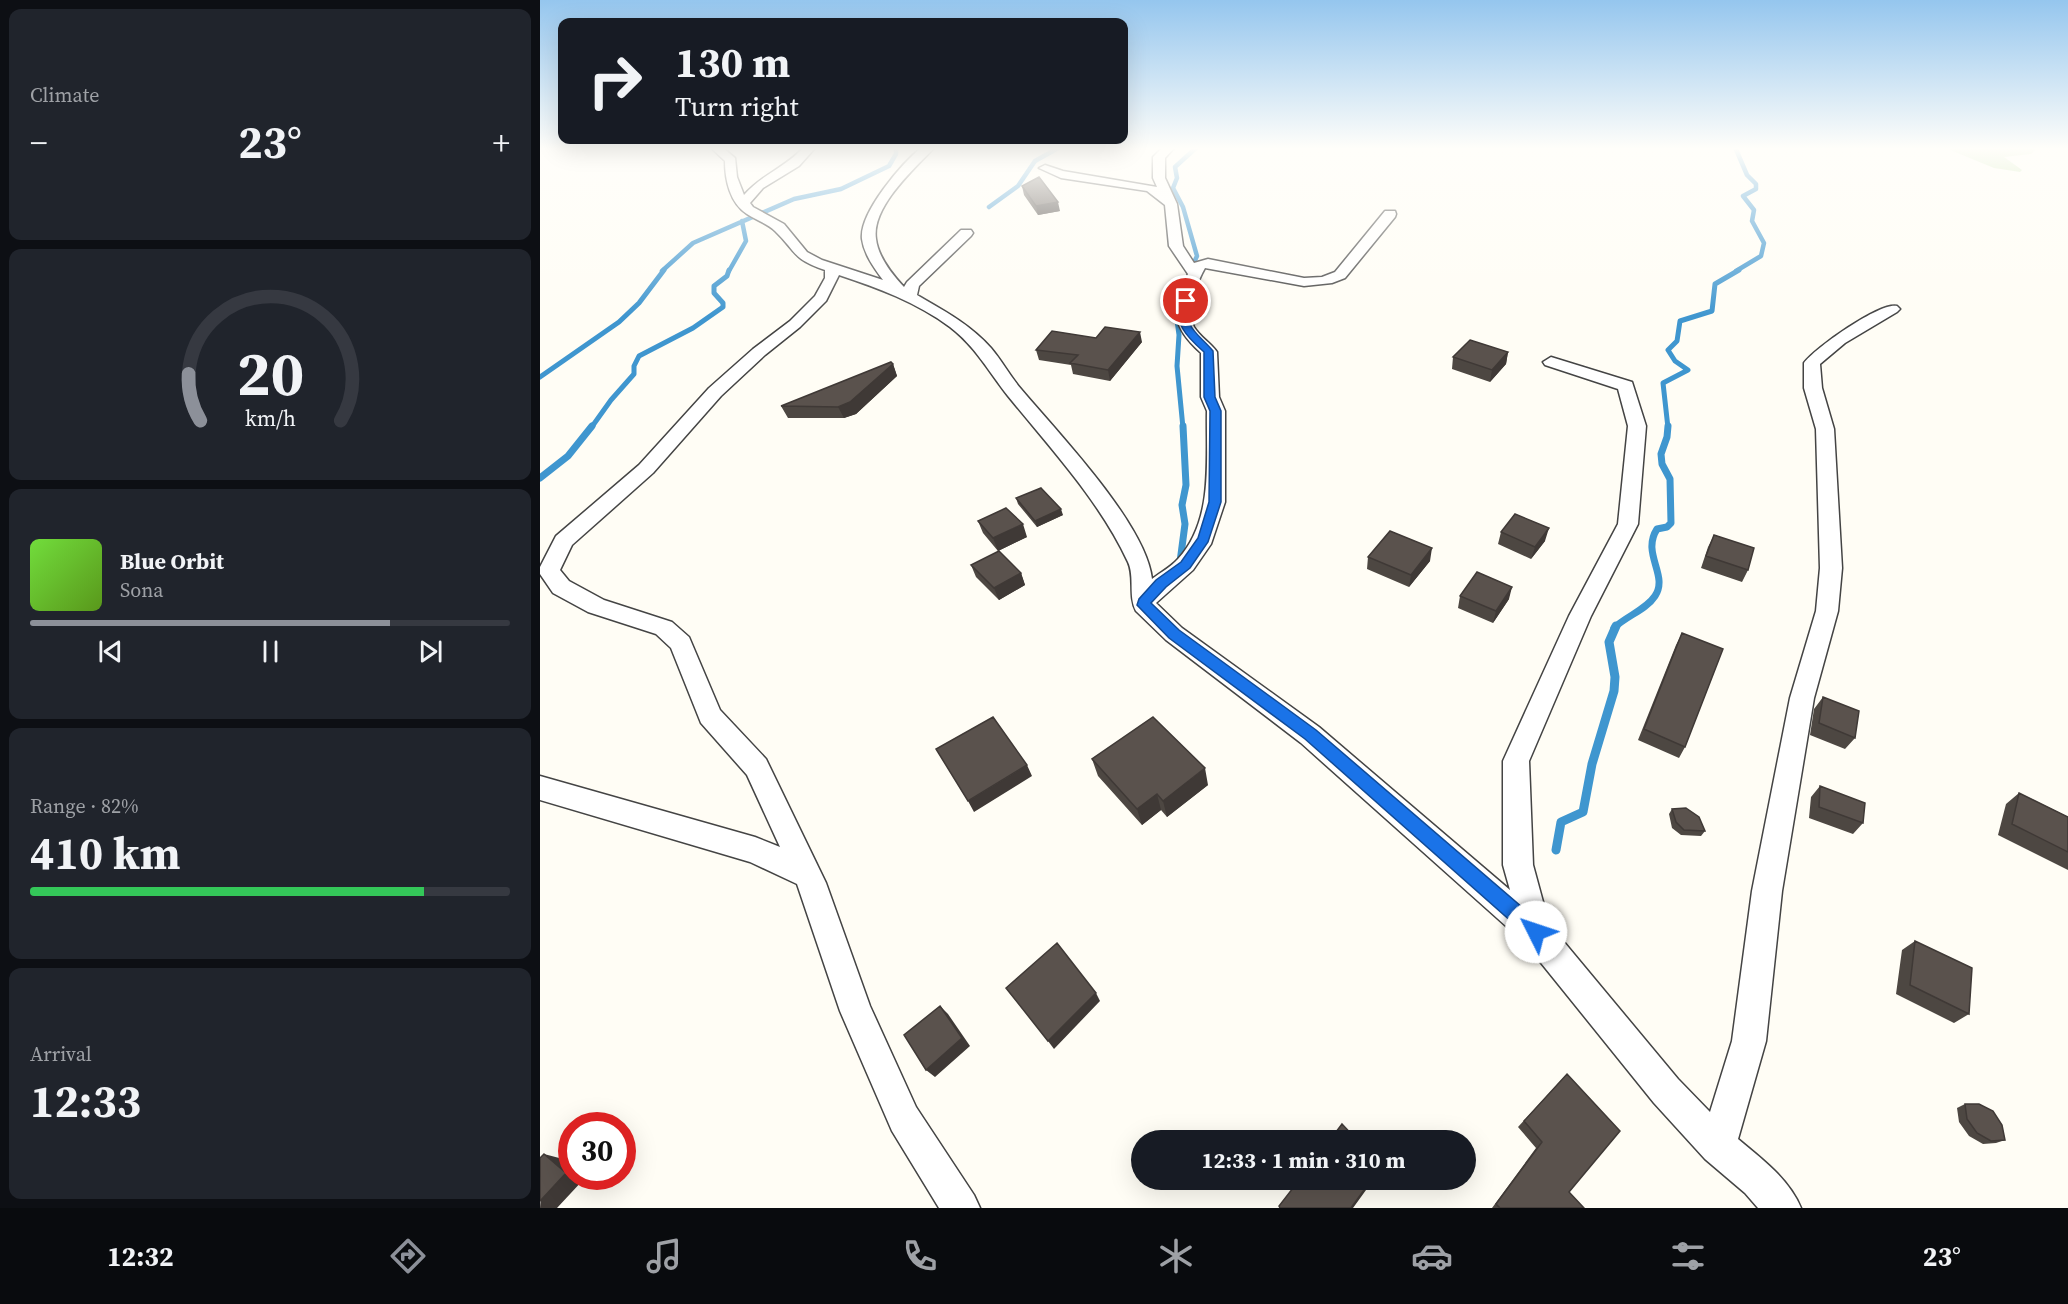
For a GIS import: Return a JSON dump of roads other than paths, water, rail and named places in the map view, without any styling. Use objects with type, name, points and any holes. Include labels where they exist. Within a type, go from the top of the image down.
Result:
[{"type":"street","points":[[744,203],[749,210],[779,227],[802,255],[904,293],[955,324],[985,351],[1004,380],[1110,509],[1140,565],[1144,605],[1174,634],[1310,735],[1536,932],[1666,1091],[1718,1146],[1758,1180],[1782,1208]]},
{"type":"street","points":[[882,203],[867,230],[870,245],[879,266],[904,293]]},
{"type":"street","points":[[1171,204],[1176,246],[1194,273]]},
{"type":"street","points":[[1144,602],[1161,584],[1185,565],[1204,539],[1215,502],[1216,411],[1209,397],[1209,351],[1189,333],[1182,314],[1194,273],[1201,264],[1208,263],[1304,282],[1320,283],[1330,280],[1340,275],[1390,214]]},
{"type":"street","points":[[904,293],[966,233]]},
{"type":"street","points":[[832,268],[832,278],[821,298],[795,324],[759,352],[715,392],[646,470],[563,541],[549,571],[561,587],[596,606],[664,628],[681,643],[710,716],[758,766],[806,874],[856,1011],[904,1119],[961,1208]]},
{"type":"street","points":[[1718,1146],[1749,1041],[1767,891],[1802,698],[1827,611],[1831,568],[1825,429],[1814,388],[1812,363],[1822,350],[1839,338],[1892,309]]},
{"type":"street","points":[[1536,932],[1518,865],[1516,761],[1580,616],[1628,524],[1637,426],[1626,386],[1551,362]]},
{"type":"street","points":[[540,788],[755,850],[806,874]]},
{"type":"waterway","points":[[742,222],[784,203]]},
{"type":"waterway","points":[[989,207],[994,203]]},
{"type":"waterway","points":[[1181,203],[1197,256],[1190,271]]},
{"type":"waterway","points":[[1736,271],[1761,256],[1764,243],[1752,221],[1754,210],[1749,203]]},
{"type":"waterway","points":[[662,271],[693,243],[742,222]]},
{"type":"waterway","points":[[729,271],[746,241],[742,222]]},
{"type":"waterway","points":[[540,377],[619,322],[639,303],[664,270]]},
{"type":"waterway","points":[[591,428],[634,374],[634,366],[639,356],[693,328],[723,307],[723,303],[714,293],[714,286],[727,276],[729,270]]},
{"type":"waterway","points":[[1668,427],[1663,383],[1688,370],[1675,361],[1668,350],[1677,341],[1680,321],[1712,311],[1715,284],[1739,270]]},
{"type":"waterway","points":[[1180,303],[1176,313],[1179,335],[1177,366],[1183,428]]},
{"type":"waterway","points":[[540,478],[568,456],[592,426]]},
{"type":"waterway","points":[[1180,562],[1185,524],[1182,505],[1186,485],[1183,426]]},
{"type":"waterway","points":[[1616,627],[1651,601],[1658,588],[1658,572],[1652,547],[1653,538],[1657,529],[1667,527],[1671,523],[1670,479],[1662,464],[1661,454],[1668,427]]},
{"type":"waterway","points":[[1556,850],[1561,822],[1583,812],[1592,764],[1614,691],[1615,677],[1609,642],[1616,627]]}]
